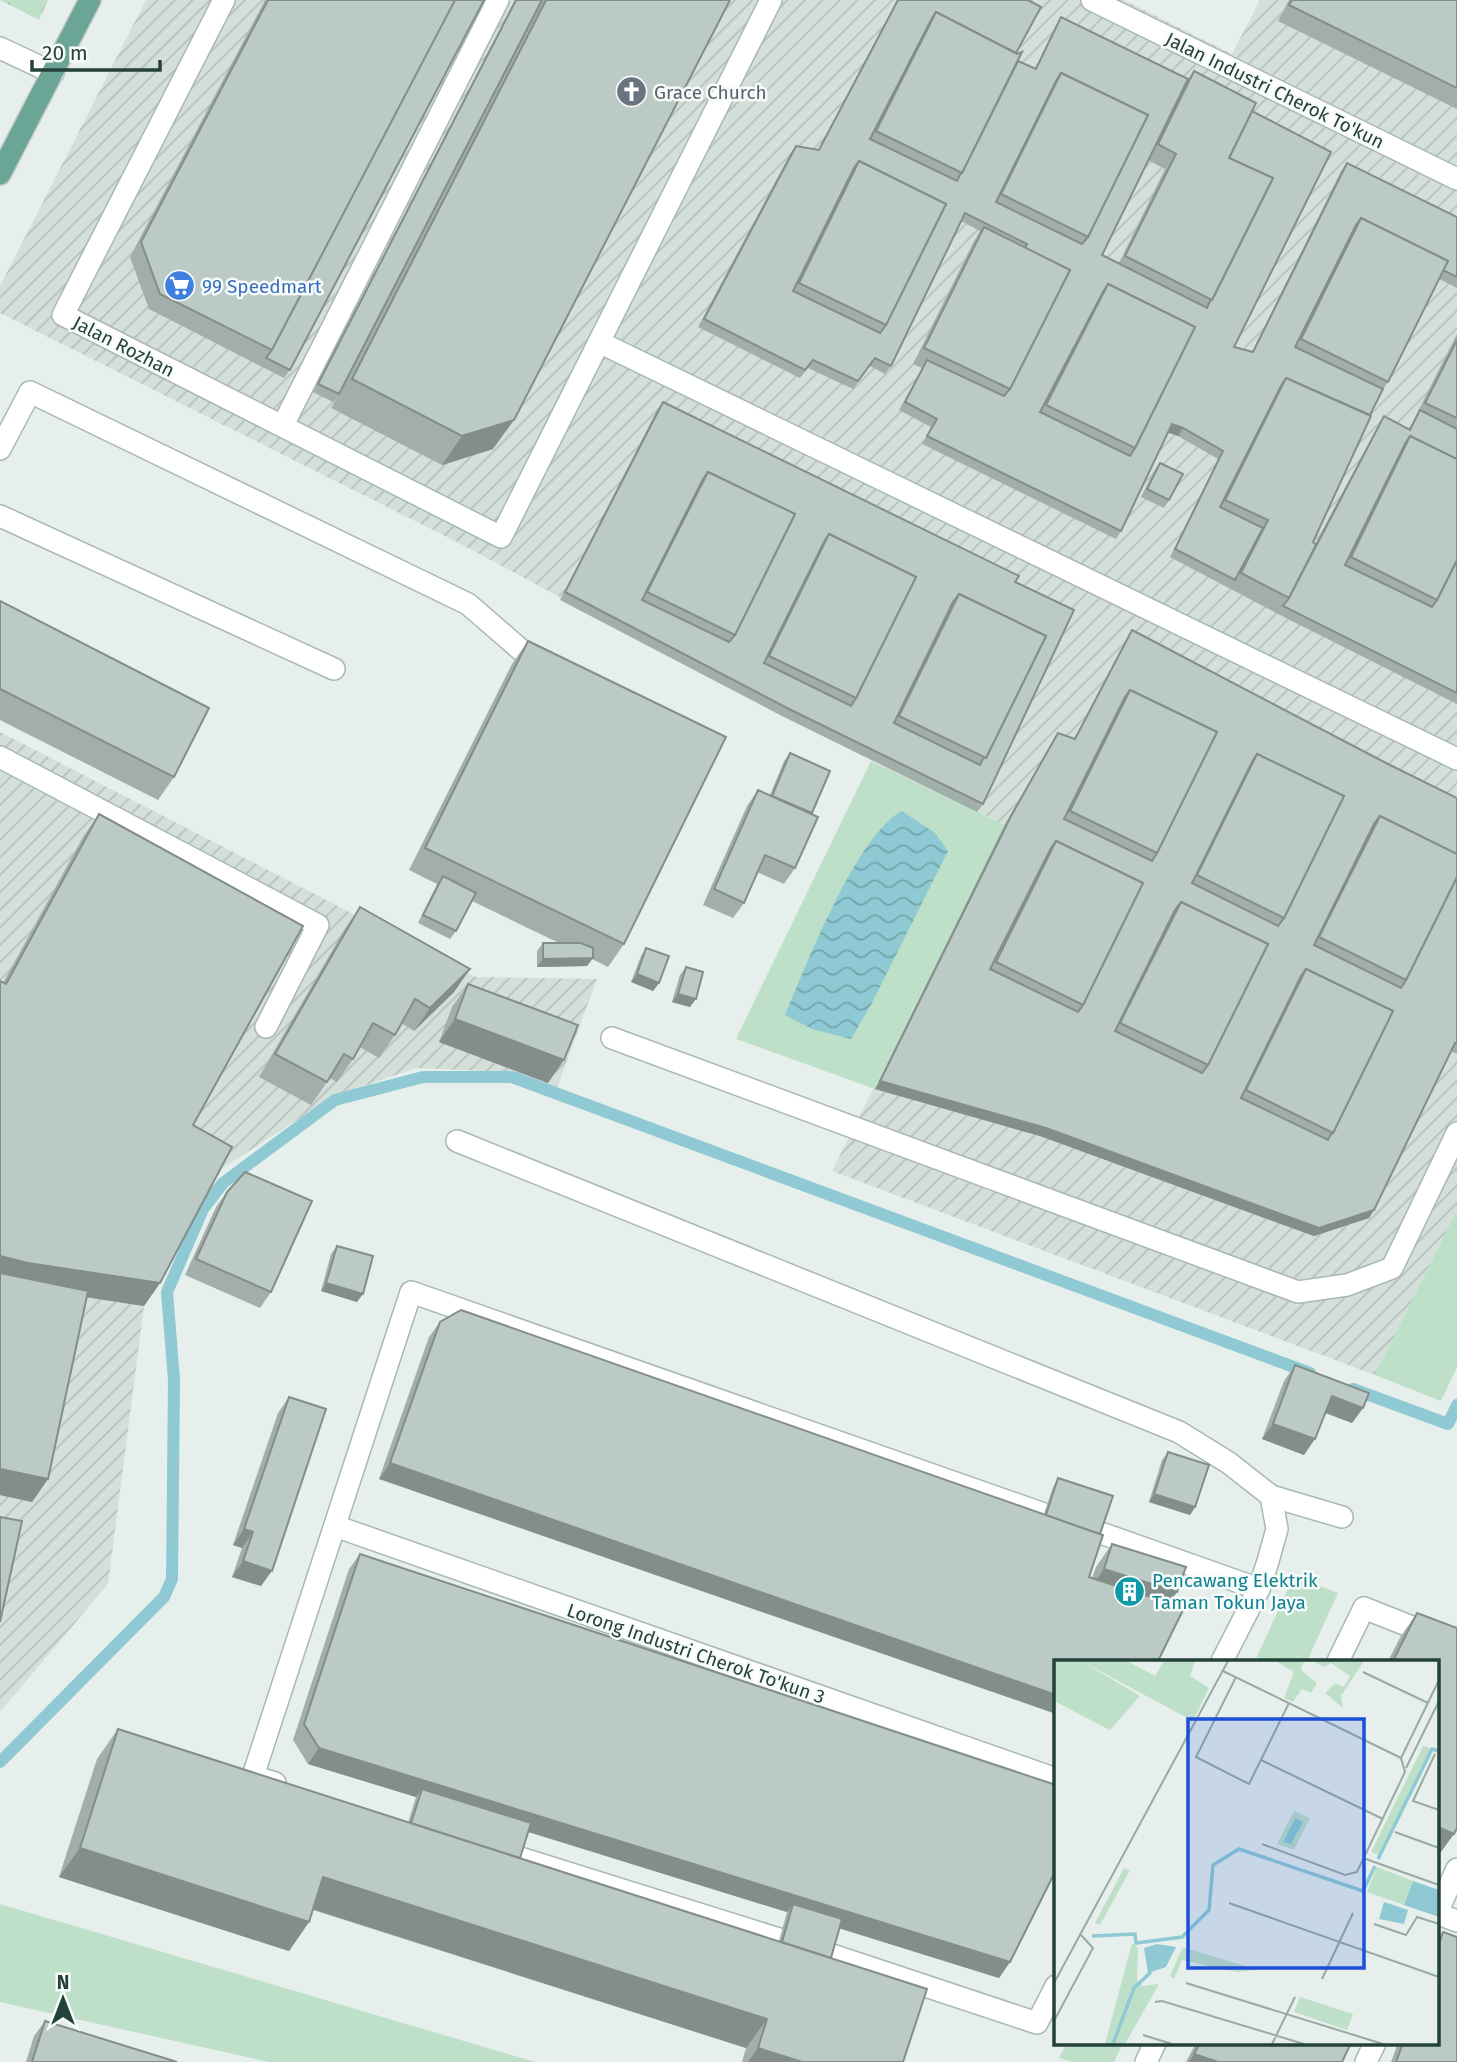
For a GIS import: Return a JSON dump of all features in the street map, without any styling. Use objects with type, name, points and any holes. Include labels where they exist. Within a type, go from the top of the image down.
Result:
[{"type":"main road","points":[[0,174],[90,0]]},
{"type":"street","name":"Jalan Rozhan","points":[[224,0],[63,315],[501,537],[599,342]]},
{"type":"street","points":[[282,425],[498,0]]},
{"type":"street","points":[[771,0],[599,342],[1457,759]]},
{"type":"street","name":"Jalan Industri Cherok To'kun","points":[[1092,0],[1457,179]]},
{"type":"street","points":[[0,48],[53,73]]},
{"type":"street","points":[[0,449],[30,392],[468,604],[522,650],[559,668]]},
{"type":"street","points":[[0,516],[334,669]]},
{"type":"street","points":[[0,757],[318,925],[266,1027]]},
{"type":"street","points":[[612,1038],[1298,1292],[1347,1285],[1392,1268],[1454,1146]]},
{"type":"street","points":[[457,1140],[1179,1432],[1229,1463],[1271,1496],[1342,1517]]},
{"type":"street","points":[[292,1788],[253,1776],[411,1292],[1044,1514]]},
{"type":"street","points":[[1224,1660],[1259,1589],[1277,1529],[1271,1496]]},
{"type":"street","name":"Lorong Industri Cherok To'kun 3","points":[[335,1526],[1054,1778]]},
{"type":"street","points":[[1098,1532],[1259,1589]]},
{"type":"street","points":[[1338,1660],[1364,1608],[1457,1645]]},
{"type":"street","points":[[517,1857],[779,1939]]},
{"type":"street","points":[[1440,1907],[1457,1869]]},
{"type":"street","points":[[1440,1913],[1457,1921]]},
{"type":"street","points":[[829,1954],[1037,2023],[1054,1990]]},
{"type":"street","points":[[1146,2062],[1155,2044]]},
{"type":"street","points":[[1366,2062],[1375,2044]]},
{"type":"shaded area","points":[[146,0],[1124,0],[1232,54],[1260,0],[1457,0],[1457,1210],[1375,1375],[832,1171],[1005,825],[782,716],[457,542],[0,313],[0,286]]},
{"type":"shaded area","points":[[0,732],[476,977],[597,979],[557,1088],[513,1072],[416,1068],[333,1097],[221,1169],[144,1306],[108,1584],[0,1712]]},
{"type":"green space","points":[[0,0],[48,0],[39,20]]},
{"type":"green space","points":[[871,761],[1005,825],[875,1089],[736,1039]]},
{"type":"green space","points":[[1457,1210],[1457,1367],[1441,1401],[1375,1375]]},
{"type":"green space","points":[[1294,1576],[1338,1593],[1307,1660],[1255,1660]]},
{"type":"green space","points":[[0,1904],[535,2062],[269,2062],[0,2002]]},
{"type":"green space","points":[[1066,2044],[1123,2044],[1114,2062],[1072,2062],[1059,2058]]},
{"type":"water","points":[[902,811],[935,833],[948,851],[872,1003],[851,1039],[812,1029],[785,1015],[819,935],[850,874],[884,825]]},
{"type":"building","points":[[268,0],[456,0],[272,350],[160,294],[141,242]]},
{"type":"building","points":[[455,0],[484,0],[290,370],[266,358]]},
{"type":"building","points":[[516,0],[542,0],[339,394],[318,384]]},
{"type":"building","points":[[546,0],[730,0],[514,420],[462,436],[352,379]]},
{"type":"building","points":[[898,0],[1028,0],[1041,7],[1016,53],[936,12],[870,139],[957,181],[1018,61],[1036,69],[1061,17],[1188,79],[1102,255],[1207,308],[1273,178],[1229,158],[1252,111],[1331,152],[1234,347],[1253,352],[1347,163],[1457,217],[1457,277],[1443,270],[1448,261],[1361,218],[1295,347],[1383,389],[1370,415],[1286,378],[1220,507],[1263,528],[1235,580],[1175,549],[1223,451],[1183,428],[1172,424],[1121,531],[927,436],[937,419],[905,402],[927,360],[1004,396],[1070,270],[1025,248],[1027,244],[965,213],[891,366],[875,358],[858,381],[813,360],[805,370],[704,319],[796,146],[819,150]],"holes":[[[1061,73],[1148,115],[1088,237],[1082,244],[996,202]],[[859,161],[946,204],[880,333],[793,291]],[[1108,284],[1195,327],[1130,456],[1040,412]]]},
{"type":"building","points":[[1292,0],[1457,0],[1457,88],[1289,5]]},
{"type":"building","points":[[936,12],[1017,54],[1022,52],[962,173],[876,131]]},
{"type":"building","points":[[1194,71],[1256,103],[1229,158],[1273,178],[1212,300],[1125,256],[1176,154],[1158,144]]},
{"type":"building","points":[[1061,73],[1148,115],[1088,237],[1001,194]]},
{"type":"building","points":[[859,161],[946,204],[886,325],[799,283]]},
{"type":"building","points":[[1361,218],[1448,261],[1388,382],[1301,339]]},
{"type":"building","points":[[984,227],[1070,270],[1010,389],[924,348]]},
{"type":"building","points":[[1108,284],[1195,327],[1135,448],[1046,405]]},
{"type":"building","points":[[1457,340],[1457,418],[1425,403]]},
{"type":"building","points":[[1286,378],[1371,416],[1313,542],[1316,545],[1289,598],[1241,573],[1268,520],[1225,500]]},
{"type":"building","points":[[663,402],[1019,576],[1015,582],[1074,610],[983,804],[787,708],[565,592]],"holes":[[[708,472],[795,514],[735,635],[729,642],[642,600]],[[829,534],[916,577],[851,706],[764,663]],[[959,594],[1046,636],[986,758],[984,757],[980,765],[894,723]]]},
{"type":"building","points":[[1420,410],[1457,429],[1457,459],[1410,436],[1345,565],[1432,607],[1457,560],[1457,693],[1283,606],[1384,416],[1410,430]]},
{"type":"building","points":[[1410,436],[1457,459],[1457,560],[1437,600],[1351,557]]},
{"type":"building","points":[[1160,463],[1183,474],[1169,500],[1147,489]]},
{"type":"building","points":[[708,472],[795,514],[735,635],[647,592]]},
{"type":"building","points":[[829,534],[916,577],[856,698],[769,656]]},
{"type":"building","points":[[959,594],[1046,636],[986,758],[899,716]]},
{"type":"building","points":[[0,601],[209,708],[174,777],[0,689]]},
{"type":"building","points":[[1132,630],[1457,798],[1457,854],[1380,816],[1314,945],[1401,988],[1457,877],[1457,1043],[1374,1210],[1319,1228],[1046,1128],[880,1081],[1011,816],[1058,733],[1075,739]],"holes":[[[1130,690],[1217,732],[1152,861],[1064,819]],[[1257,754],[1344,796],[1278,926],[1192,883]],[[1056,841],[1143,883],[1078,1012],[990,969]],[[1181,902],[1268,944],[1202,1073],[1115,1031]],[[1306,969],[1393,1011],[1328,1140],[1241,1098]]]},
{"type":"building","points":[[528,641],[726,737],[624,944],[425,848]]},
{"type":"building","points":[[1130,690],[1217,732],[1157,853],[1070,811]]},
{"type":"building","points":[[790,753],[830,771],[812,813],[772,796]]},
{"type":"building","points":[[1257,754],[1344,796],[1284,918],[1197,875]]},
{"type":"building","points":[[758,790],[818,817],[795,868],[765,855],[744,903],[714,889]]},
{"type":"building","points":[[99,814],[303,926],[193,1125],[232,1147],[160,1283],[28,1263],[0,1256],[0,981],[6,984]]},
{"type":"building","points":[[1380,816],[1457,854],[1457,877],[1406,980],[1319,937]]},
{"type":"building","points":[[1056,841],[1143,883],[1083,1005],[996,962]]},
{"type":"building","points":[[443,876],[476,893],[456,931],[423,915]]},
{"type":"building","points":[[1181,902],[1268,944],[1208,1065],[1120,1023]]},
{"type":"building","points":[[360,907],[470,969],[430,1008],[415,999],[395,1035],[373,1023],[353,1059],[344,1054],[327,1082],[275,1054]]},
{"type":"building","points":[[543,943],[581,943],[593,948],[593,958],[543,959]]},
{"type":"building","points":[[646,948],[669,956],[659,983],[637,974]]},
{"type":"building","points":[[686,967],[703,972],[696,999],[678,994]]},
{"type":"building","points":[[1306,969],[1393,1011],[1333,1133],[1246,1090]]},
{"type":"building","points":[[468,984],[578,1025],[564,1060],[455,1019]]},
{"type":"building","points":[[245,1172],[312,1201],[271,1292],[196,1259],[227,1192]]},
{"type":"building","points":[[337,1246],[373,1256],[363,1294],[326,1283]]},
{"type":"building","points":[[0,1273],[88,1291],[48,1479],[0,1469]]},
{"type":"building","points":[[461,1310],[1103,1535],[1089,1577],[1184,1608],[1158,1660],[1054,1660],[1054,1694],[390,1463],[440,1322]]},
{"type":"building","points":[[1295,1365],[1369,1393],[1363,1408],[1332,1396],[1315,1439],[1273,1424]]},
{"type":"building","points":[[289,1397],[326,1409],[272,1571],[243,1561],[253,1532],[244,1529]]},
{"type":"building","points":[[1168,1452],[1209,1465],[1195,1507],[1154,1494]]},
{"type":"building","points":[[1058,1478],[1113,1496],[1100,1534],[1046,1515]]},
{"type":"building","points":[[0,1517],[22,1521],[0,1622]]},
{"type":"building","points":[[1112,1544],[1186,1567],[1177,1592],[1104,1569]]},
{"type":"building","points":[[360,1554],[1053,1784],[1054,1874],[1010,1962],[319,1748],[304,1724]]},
{"type":"building","points":[[1417,1613],[1457,1628],[1457,1828],[1454,1834],[1440,1828],[1440,1660],[1394,1660]]},
{"type":"building","points":[[118,1729],[927,1989],[903,2062],[802,2062],[758,2048],[767,2019],[323,1877],[309,1922],[80,1848]]},
{"type":"building","points":[[422,1789],[531,1823],[520,1858],[411,1823]]},
{"type":"building","points":[[793,1904],[842,1919],[831,1958],[782,1942]]},
{"type":"building","points":[[1443,1932],[1457,1937],[1457,2062],[1396,2062],[1403,2044],[1440,2044],[1440,1941]]},
{"type":"building","points":[[45,2021],[177,2062],[32,2062]]},
{"type":"building","points":[[1199,2044],[1351,2044],[1342,2062],[1218,2062],[1194,2054]]},
{"type":"waterway","points":[[0,1762],[164,1597],[172,1579],[174,1380],[167,1292],[203,1209],[223,1183],[335,1100],[423,1077],[512,1077],[1310,1373]]},
{"type":"waterway","points":[[1353,1389],[1448,1424],[1457,1405]]},
{"type":"place","name":"Grace Church","points":[[631,92]]},
{"type":"place","name":"99 Speedmart","points":[[179,286]]},
{"type":"place","name":"Pencawang Elektrik Taman Tokun Jaya","points":[[1129,1591]]}]
